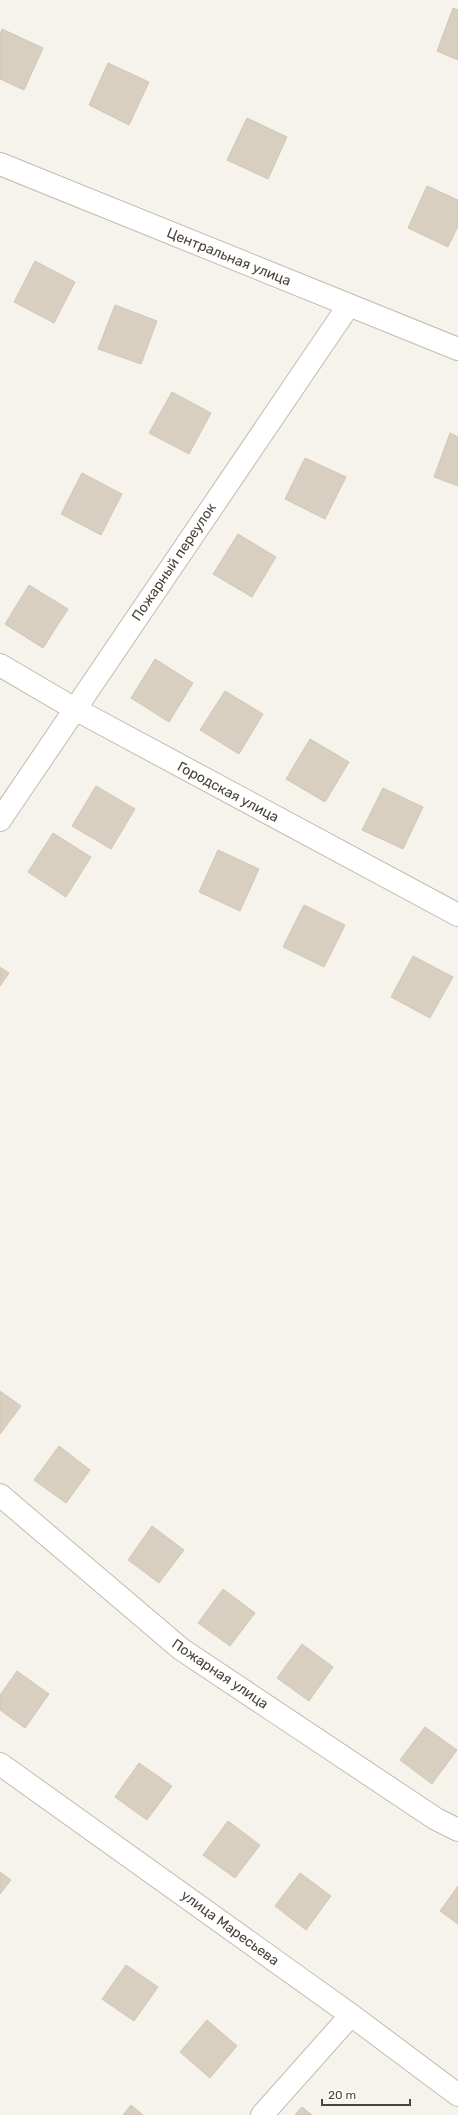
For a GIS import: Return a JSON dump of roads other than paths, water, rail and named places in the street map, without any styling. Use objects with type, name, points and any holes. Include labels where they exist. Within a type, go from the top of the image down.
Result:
[{"type":"street","name":"Центральная улица","points":[[0,164],[458,349]]},
{"type":"street","name":"Пожарный переулок","points":[[0,820],[349,305]]},
{"type":"street","name":"Городская улица","points":[[0,665],[75,709],[458,915]]},
{"type":"street","name":"Пожарная улица","points":[[0,1495],[181,1649],[436,1818],[458,1830]]},
{"type":"street","name":"улица Маресьева","points":[[0,1764],[351,2015],[458,2095]]},
{"type":"street","points":[[262,2115],[351,2015]]}]
